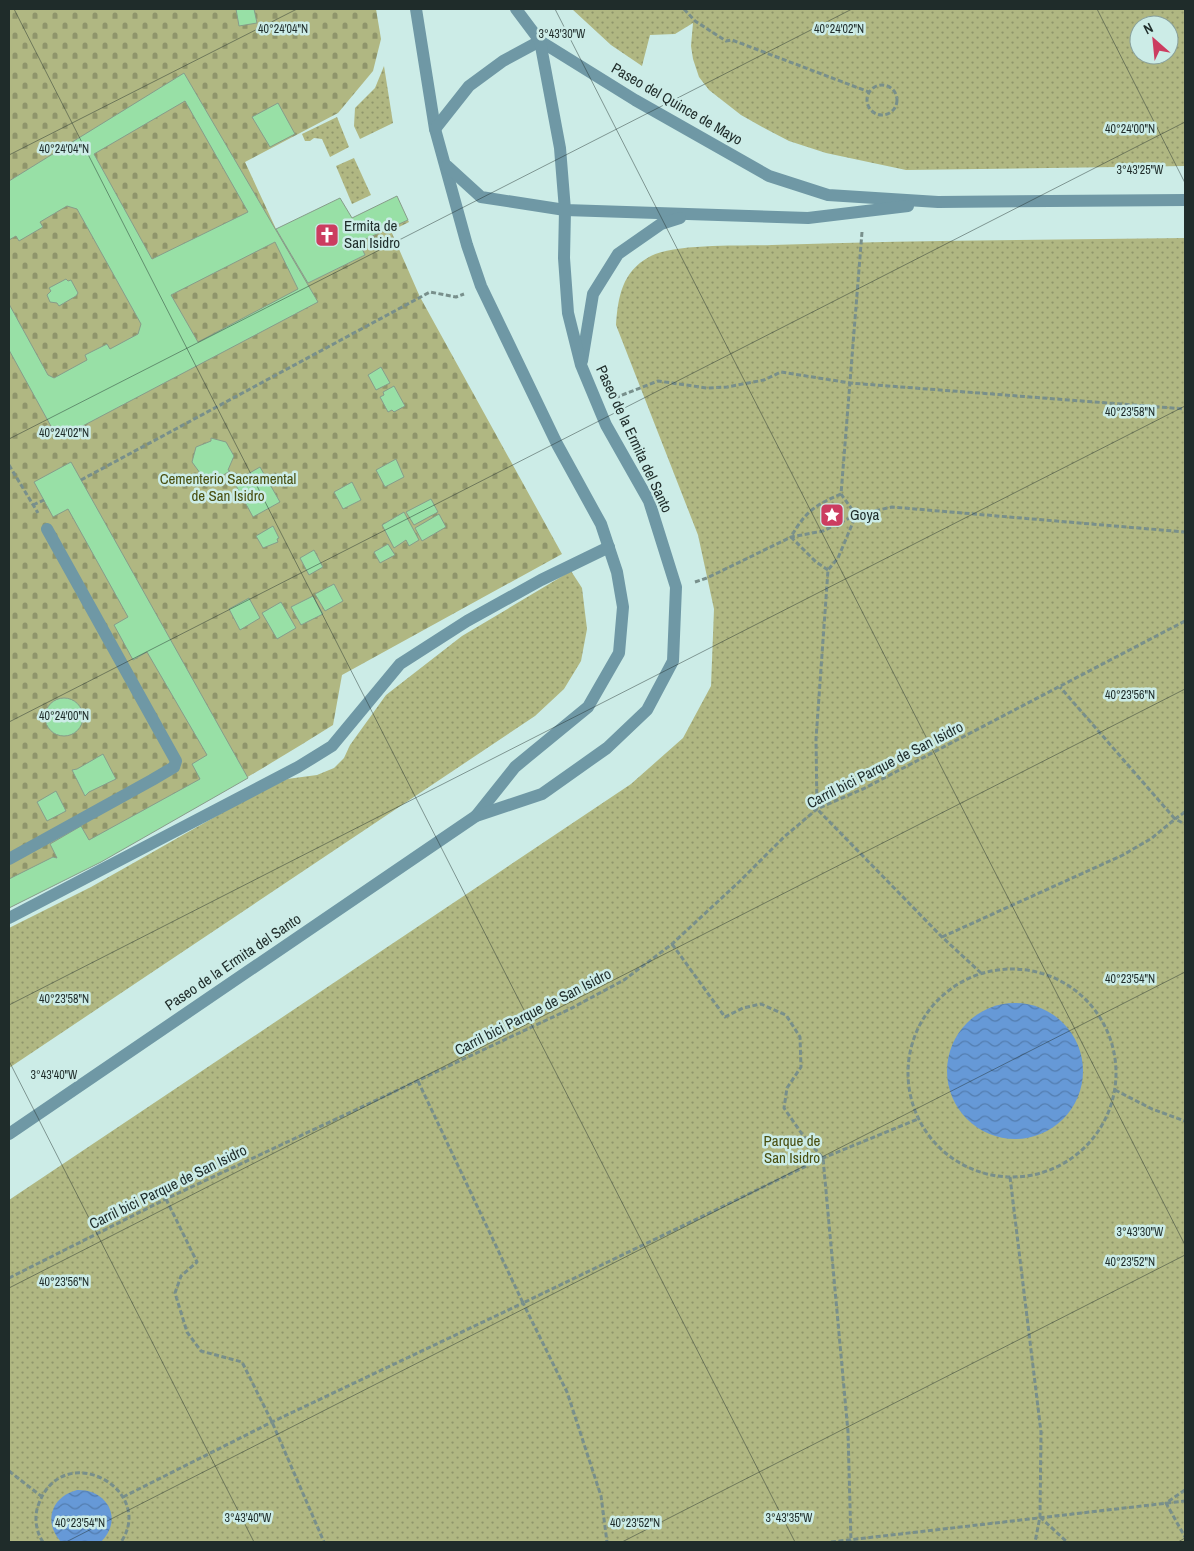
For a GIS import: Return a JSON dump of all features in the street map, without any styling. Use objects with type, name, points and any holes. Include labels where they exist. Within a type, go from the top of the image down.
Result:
[{"type":"street","name":"Paseo de la Ermita del Santo","points":[[416,9],[435,129],[447,166],[467,245],[481,286],[557,444],[601,524],[617,572],[622,607],[619,653],[588,707],[515,767],[476,816]]},
{"type":"street","name":"Paseo de la Ermita del Santo","points":[[9,1134],[476,816],[542,794],[607,748],[647,710],[673,661],[676,587],[648,501],[606,425],[581,366],[568,313],[564,258],[565,210],[560,148],[540,41],[516,9]]},
{"type":"street","points":[[435,129],[469,86],[503,61],[540,41]]},
{"type":"street","name":"Paseo del Quince de Mayo","points":[[540,41],[635,100],[769,176],[828,195],[938,202],[1185,200]]},
{"type":"street","name":"Paseo del Quince de Mayo","points":[[447,166],[481,197],[565,210],[808,218],[938,202]]},
{"type":"street","points":[[581,366],[593,294],[618,254],[661,224],[691,214]]},
{"type":"street","points":[[9,859],[152,780],[174,767],[176,761],[47,529]]},
{"type":"street","points":[[9,918],[298,767],[332,746],[400,664],[467,621],[541,580],[609,547]]},
{"type":"path","points":[[684,9],[695,21],[726,41],[732,40],[869,92]]},
{"type":"path","points":[[886,85],[895,90],[898,100],[897,105],[886,115],[876,114],[869,107],[869,92],[876,86],[886,85]]},
{"type":"path","points":[[856,515],[841,494],[862,242]]},
{"type":"path","points":[[81,480],[430,292],[456,297],[481,286]]},
{"type":"path","points":[[614,389],[617,397],[658,381],[707,388],[727,387],[764,380],[781,372],[850,383],[1185,409]]},
{"type":"path","points":[[9,465],[47,529]]},
{"type":"path","points":[[791,537],[809,511],[820,503],[841,494]]},
{"type":"path","points":[[34,505],[44,500]]},
{"type":"path","points":[[676,587],[707,578],[791,537],[823,531],[856,515],[892,506],[1185,532]]},
{"type":"path","points":[[856,515],[838,558],[828,570],[816,738],[817,809],[942,937],[982,973]]},
{"type":"path","points":[[791,537],[810,557],[828,570]]},
{"type":"path","name":"Carril bici Parque de San Isidro","points":[[9,1278],[166,1199],[570,1010],[624,980],[672,944],[784,836],[817,809],[863,789],[1185,621]]},
{"type":"path","points":[[1060,687],[1176,819],[1185,824]]},
{"type":"path","points":[[942,937],[1123,855],[1152,838],[1185,812]]},
{"type":"path","points":[[672,944],[725,1016],[742,1008],[761,1004],[786,1015],[800,1037],[801,1067],[787,1088],[784,1108],[802,1134],[823,1158],[848,1432],[851,1541]]},
{"type":"path","points":[[1012,968],[1041,973],[1069,985],[1092,1005],[1108,1030],[1116,1060],[1115,1090],[1106,1118],[1090,1143],[1067,1161],[1040,1173],[1010,1177],[982,1173],[956,1161],[934,1143],[918,1119],[909,1090],[908,1060],[916,1031],[932,1006],[954,986],[982,973],[1012,968]]},
{"type":"path","points":[[418,1081],[523,1303],[568,1392],[601,1496],[607,1542]]},
{"type":"path","points":[[1115,1090],[1152,1109],[1185,1121]]},
{"type":"path","points":[[123,1497],[272,1422],[823,1158],[918,1119]]},
{"type":"path","points":[[1010,1177],[1040,1432],[1040,1517],[1034,1542]]},
{"type":"path","points":[[166,1199],[197,1262],[181,1276],[175,1293],[187,1332],[201,1351],[242,1362],[272,1422],[324,1542]]},
{"type":"path","points":[[9,1472],[41,1496]]},
{"type":"path","points":[[40,1542],[36,1526],[36,1511],[41,1496],[50,1485],[62,1477],[75,1472],[90,1473],[103,1477],[115,1486],[123,1497],[128,1511],[128,1525],[121,1542]]},
{"type":"path","points":[[1166,1503],[1185,1490]]},
{"type":"path","points":[[831,1542],[1185,1500]]},
{"type":"path","points":[[1166,1503],[1185,1537]]},
{"type":"path","points":[[1040,1517],[1067,1542]]},
{"type":"green space","name":"Cementerio Sacramental de San Isidro","points":[[9,9],[376,9],[381,39],[373,71],[338,113],[245,162],[276,229],[308,283],[365,255],[359,242],[408,220],[409,222],[391,231],[420,297],[562,554],[342,675],[333,725],[173,821],[9,908]]},
{"type":"green space","points":[[572,9],[1185,9],[1185,166],[906,170],[826,153],[789,141],[741,115],[709,90],[699,77],[691,46],[693,23],[675,34],[650,35],[642,66],[611,45]]},
{"type":"green space","points":[[384,66],[393,123],[360,139],[354,126],[355,108],[375,88]]},
{"type":"green space","points":[[337,117],[349,147],[330,157],[322,139],[314,138],[310,141],[305,141],[302,134]]},
{"type":"green space","points":[[354,158],[371,195],[352,204],[336,166]]},
{"type":"green space","name":"Parque de San Isidro","points":[[1185,238],[1185,1542],[9,1542],[9,1200],[631,784],[683,738],[711,686],[714,609],[698,535],[616,325],[620,295],[627,278],[633,270],[649,257],[674,249],[691,247],[927,241]]},
{"type":"green space","points":[[571,571],[582,588],[587,629],[581,661],[564,689],[535,716],[9,1068],[9,928],[91,887],[250,797],[287,779],[317,775],[334,768],[344,758],[350,745],[386,695],[462,636]]},
{"type":"water","points":[[1015,1003],[1041,1009],[1063,1023],[1077,1045],[1083,1071],[1077,1097],[1063,1119],[1041,1133],[1015,1139],[989,1133],[967,1119],[953,1097],[947,1071],[953,1045],[967,1023],[989,1009]]},
{"type":"water","points":[[77,1490],[97,1494],[109,1507],[111,1524],[108,1533],[101,1542],[61,1542],[55,1534],[51,1519],[52,1511],[61,1498]]},
{"type":"building","points":[[236,9],[254,9],[257,23],[239,26]]},
{"type":"building","points":[[184,73],[318,302],[58,439],[9,350],[9,304],[48,375],[54,378],[87,360],[85,355],[107,344],[110,349],[138,334],[141,324],[77,209],[67,206],[40,222],[43,227],[19,241],[16,236],[9,240],[9,181]],"holes":[[[185,101],[248,212],[152,259],[94,154]],[[275,242],[298,289],[198,342],[171,295]]]},
{"type":"building","points":[[278,103],[295,134],[270,147],[252,117]]},
{"type":"building","name":"Ermita de San Isidro","points":[[397,196],[408,220],[359,242],[365,255],[308,283],[276,229],[340,198],[352,218]]},
{"type":"building","points":[[66,279],[68,281],[71,280],[78,293],[76,296],[59,306],[57,303],[50,302],[47,295],[51,291],[49,288]]},
{"type":"building","points":[[381,367],[390,383],[376,390],[368,375]]},
{"type":"building","points":[[394,386],[405,406],[394,412],[392,410],[388,412],[380,397],[384,395],[383,392]]},
{"type":"building","points":[[211,438],[226,442],[234,456],[228,470],[230,471],[217,479],[199,475],[200,473],[192,462],[196,447],[211,441]]},
{"type":"building","points":[[396,459],[404,477],[385,487],[376,470]]},
{"type":"building","points":[[71,462],[248,778],[101,862],[9,908],[9,879],[53,857],[57,858],[50,844],[81,826],[89,840],[200,779],[192,764],[207,755],[147,652],[133,660],[114,625],[128,617],[68,509],[53,517],[34,482]]},
{"type":"building","points":[[260,467],[280,502],[253,517],[234,482]]},
{"type":"building","points":[[352,482],[361,500],[343,509],[334,492]]},
{"type":"building","points":[[431,499],[438,512],[414,525],[406,512]]},
{"type":"building","points":[[404,512],[419,540],[409,546],[406,540],[394,548],[382,525]]},
{"type":"building","points":[[439,514],[446,527],[422,541],[415,528]]},
{"type":"building","points":[[273,526],[279,538],[277,539],[278,542],[263,548],[256,536]]},
{"type":"building","points":[[388,544],[395,555],[380,563],[374,552]]},
{"type":"building","points":[[314,550],[323,567],[309,575],[300,558]]},
{"type":"building","points":[[334,584],[343,601],[325,611],[315,594]]},
{"type":"building","points":[[313,596],[323,614],[301,625],[291,607]]},
{"type":"building","points":[[249,598],[260,618],[240,630],[229,609]]},
{"type":"building","points":[[281,602],[296,628],[277,639],[262,613]]},
{"type":"building","points":[[64,698],[77,704],[83,717],[77,730],[64,736],[51,730],[45,717],[51,704]]},
{"type":"building","points":[[103,754],[116,779],[89,792],[85,796],[72,770]]},
{"type":"building","points":[[56,791],[66,811],[47,821],[37,802]]},
{"type":"place","name":"Ermita de San Isidro","points":[[327,235]]},
{"type":"place","name":"Goya","points":[[832,515]]}]
